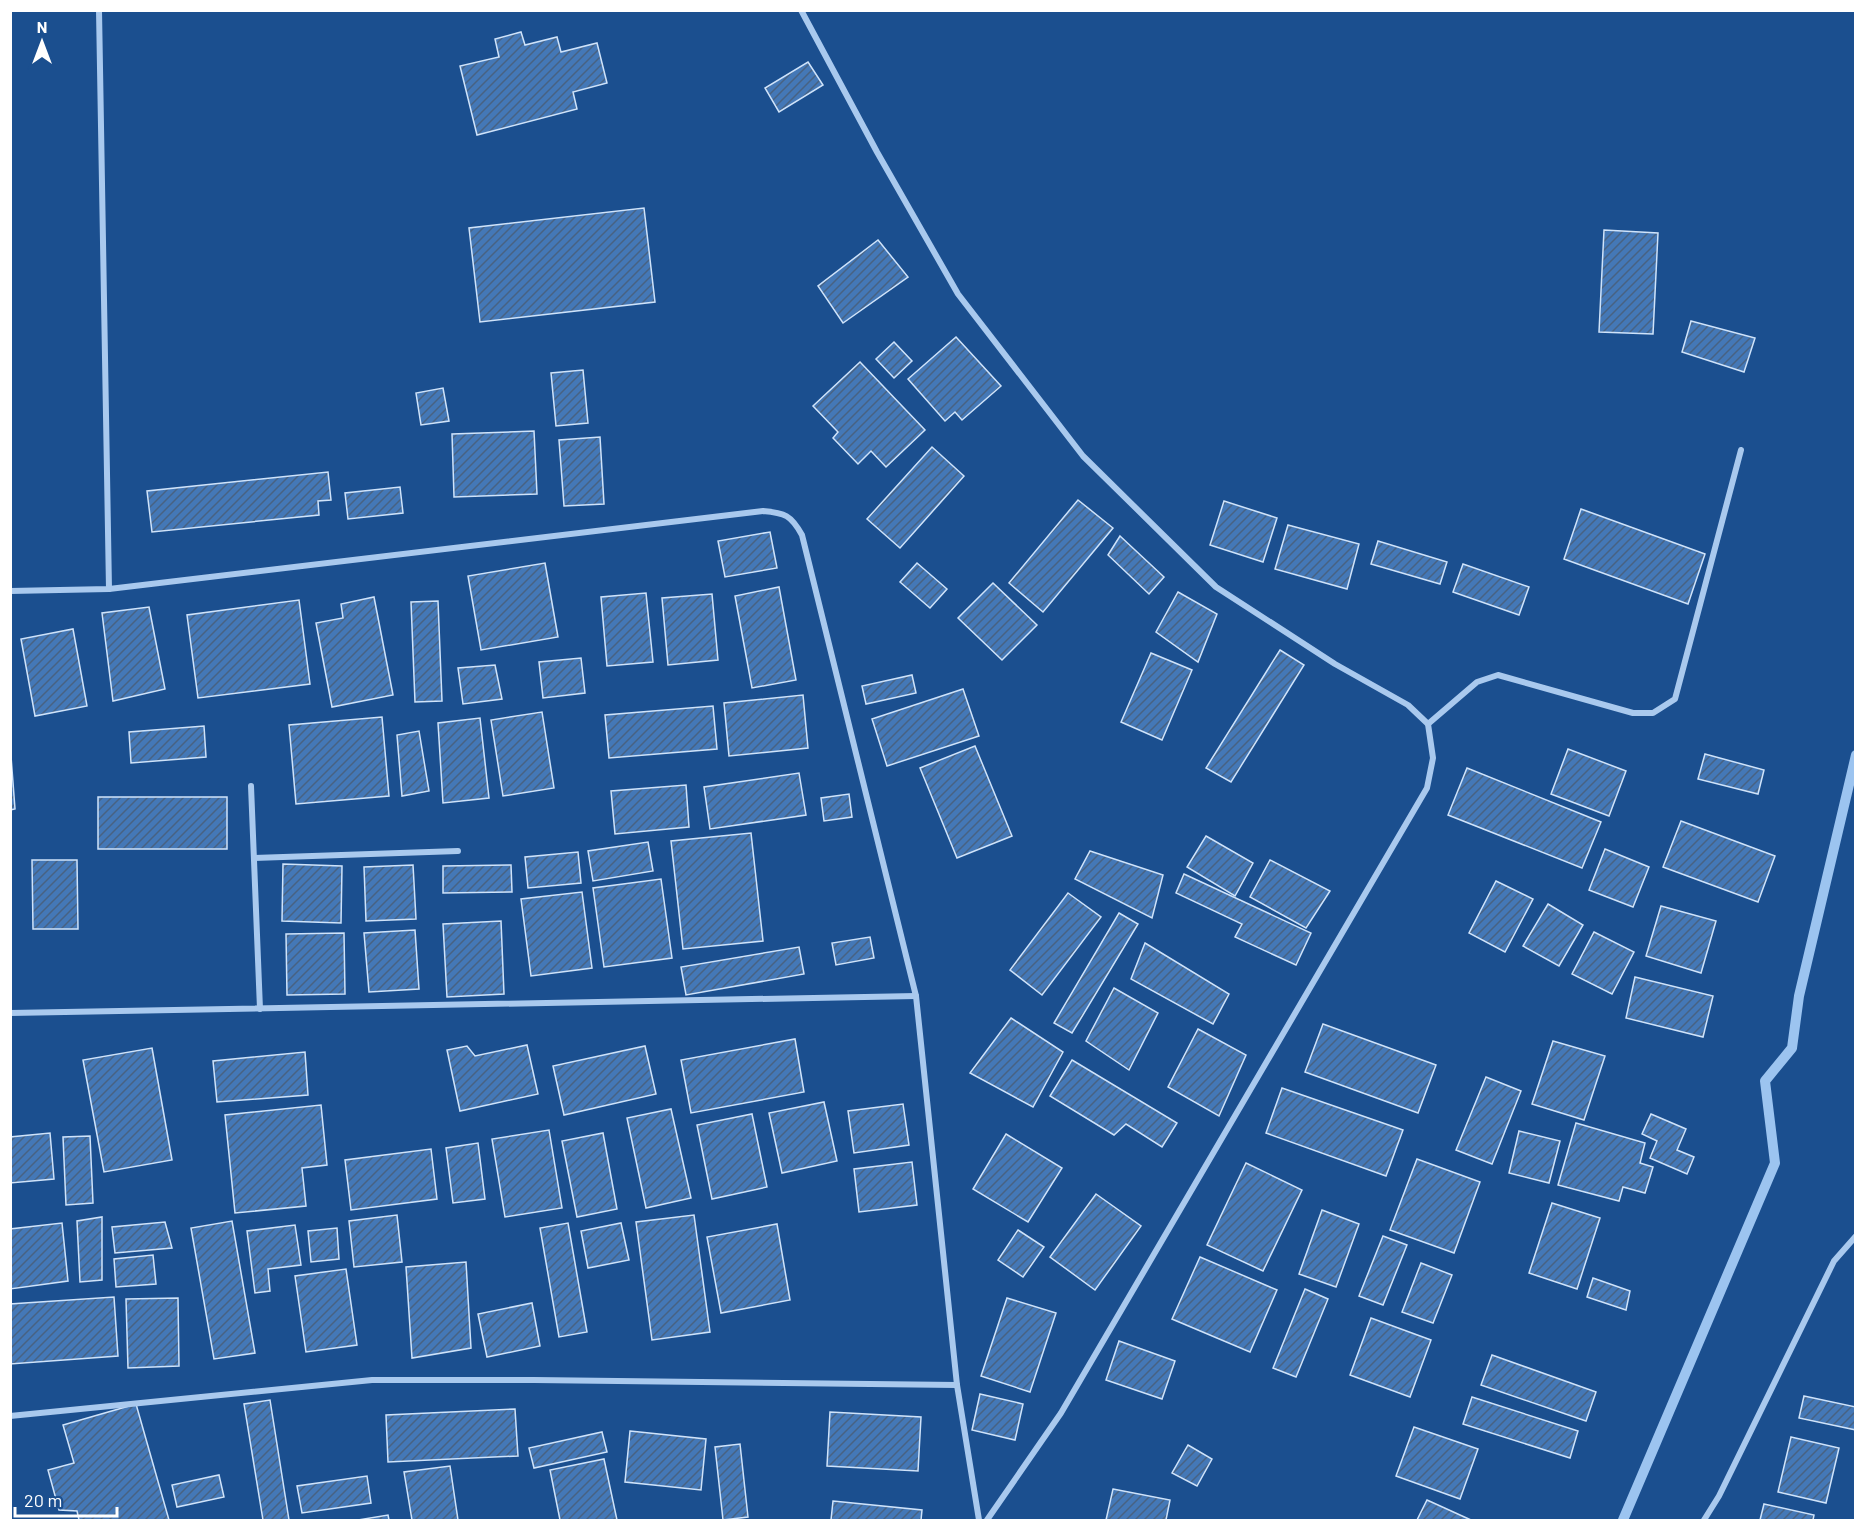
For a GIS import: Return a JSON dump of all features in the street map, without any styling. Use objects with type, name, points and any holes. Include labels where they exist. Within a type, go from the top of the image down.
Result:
[{"type":"street","points":[[99,10],[109,589]]},
{"type":"street","points":[[801,10],[877,152],[958,294],[1083,456],[1216,587],[1335,664],[1408,705],[1428,724],[1433,758],[1427,788],[1060,1413],[987,1521]]},
{"type":"street","points":[[1428,724],[1478,682],[1498,675],[1633,713],[1653,713],[1675,699],[1741,450]]},
{"type":"street","points":[[10,591],[109,589],[751,513],[782,513],[794,521],[802,535],[916,996],[957,1385],[979,1521]]},
{"type":"street","points":[[251,786],[260,1009]]},
{"type":"street","points":[[254,858],[458,851]]},
{"type":"street","points":[[10,1013],[916,996]]},
{"type":"street","points":[[1704,1521],[1719,1496],[1834,1261],[1856,1236]]},
{"type":"street","points":[[10,1416],[372,1380],[957,1385]]},
{"type":"building","points":[[521,32],[525,45],[557,37],[561,52],[597,43],[607,83],[573,92],[577,109],[477,135],[460,66],[499,57],[495,39]]},
{"type":"building","points":[[808,62],[823,85],[779,112],[765,88]]},
{"type":"building","points":[[644,208],[655,302],[480,322],[469,228]]},
{"type":"building","points":[[1604,230],[1658,233],[1653,334],[1599,332]]},
{"type":"building","points":[[878,240],[908,277],[843,323],[818,286]]},
{"type":"building","points":[[1691,321],[1755,338],[1744,372],[1682,352]]},
{"type":"building","points":[[956,337],[1001,386],[962,420],[955,412],[945,421],[908,379]]},
{"type":"building","points":[[894,342],[912,361],[894,378],[876,359]]},
{"type":"building","points":[[860,362],[925,430],[886,467],[871,451],[858,464],[833,438],[838,432],[813,406]]},
{"type":"building","points":[[583,370],[588,423],[556,426],[551,373]]},
{"type":"building","points":[[443,388],[449,421],[421,425],[416,393]]},
{"type":"building","points":[[534,431],[537,494],[454,497],[452,434]]},
{"type":"building","points":[[600,437],[604,504],[564,506],[559,440]]},
{"type":"building","points":[[932,447],[964,476],[900,548],[867,519]]},
{"type":"building","points":[[328,472],[331,500],[318,501],[319,515],[152,532],[147,491]]},
{"type":"building","points":[[400,487],[403,513],[348,519],[345,493]]},
{"type":"building","points":[[1078,500],[1113,528],[1043,612],[1009,583]]},
{"type":"building","points":[[1224,501],[1277,518],[1263,562],[1210,545]]},
{"type":"building","points":[[1581,509],[1705,554],[1688,604],[1564,559]]},
{"type":"building","points":[[1288,525],[1359,544],[1347,589],[1275,569]]},
{"type":"building","points":[[770,532],[777,568],[725,577],[718,541]]},
{"type":"building","points":[[1120,536],[1164,577],[1149,594],[1108,555]]},
{"type":"building","points":[[1378,541],[1447,562],[1440,584],[1371,564]]},
{"type":"building","points":[[545,563],[558,637],[481,650],[468,576]]},
{"type":"building","points":[[917,563],[947,589],[930,608],[900,582]]},
{"type":"building","points":[[1463,564],[1529,587],[1519,615],[1453,592]]},
{"type":"building","points":[[993,583],[1037,625],[1002,660],[958,618]]},
{"type":"building","points":[[779,587],[796,680],[752,688],[735,596]]},
{"type":"building","points":[[1178,592],[1217,614],[1198,662],[1156,632]]},
{"type":"building","points":[[646,593],[653,662],[607,666],[601,597]]},
{"type":"building","points":[[712,594],[718,660],[668,665],[662,598]]},
{"type":"building","points":[[374,597],[393,695],[332,707],[316,623],[343,618],[341,604]]},
{"type":"building","points":[[299,600],[310,684],[198,698],[187,615]]},
{"type":"building","points":[[438,601],[442,701],[415,702],[411,602]]},
{"type":"building","points":[[149,607],[165,689],[113,701],[102,613]]},
{"type":"building","points":[[73,629],[87,706],[35,716],[21,639]]},
{"type":"building","points":[[1280,650],[1304,665],[1231,782],[1206,768]]},
{"type":"building","points":[[1151,653],[1192,670],[1162,740],[1121,722]]},
{"type":"building","points":[[581,658],[585,693],[543,698],[539,662]]},
{"type":"building","points":[[495,665],[502,699],[463,704],[458,668]]},
{"type":"building","points":[[912,675],[916,693],[866,704],[862,686]]},
{"type":"building","points":[[963,689],[979,736],[887,766],[872,719]]},
{"type":"building","points":[[803,695],[808,748],[729,756],[724,703]]},
{"type":"building","points":[[713,706],[717,749],[609,758],[605,715]]},
{"type":"building","points":[[542,712],[554,788],[503,796],[491,720]]},
{"type":"building","points":[[382,717],[389,796],[296,804],[289,725]]},
{"type":"building","points":[[480,718],[489,798],[443,803],[438,723]]},
{"type":"building","points":[[204,726],[206,757],[131,763],[129,732]]},
{"type":"building","points":[[419,731],[429,791],[402,796],[397,735]]},
{"type":"building","points":[[10,743],[15,809],[10,810]]},
{"type":"building","points":[[975,746],[1012,836],[957,858],[920,768]]},
{"type":"building","points":[[1568,749],[1626,771],[1609,816],[1551,794]]},
{"type":"building","points":[[1705,754],[1764,770],[1758,794],[1698,779]]},
{"type":"building","points":[[1467,768],[1601,822],[1582,868],[1448,815]]},
{"type":"building","points":[[799,773],[806,815],[710,829],[704,787]]},
{"type":"building","points":[[686,785],[689,827],[615,834],[611,791]]},
{"type":"building","points":[[849,794],[852,817],[824,821],[821,798]]},
{"type":"building","points":[[98,797],[227,797],[227,849],[98,849]]},
{"type":"building","points":[[1681,821],[1775,856],[1758,902],[1663,867]]},
{"type":"building","points":[[751,833],[763,941],[683,949],[671,841]]},
{"type":"building","points":[[1206,836],[1253,863],[1235,896],[1187,867]]},
{"type":"building","points":[[648,842],[653,871],[593,881],[588,851]]},
{"type":"building","points":[[1605,849],[1649,867],[1633,907],[1589,890]]},
{"type":"building","points":[[1090,851],[1163,875],[1152,918],[1075,879]]},
{"type":"building","points":[[578,852],[581,883],[528,888],[525,857]]},
{"type":"building","points":[[32,860],[77,860],[78,929],[33,929]]},
{"type":"building","points":[[1270,860],[1330,891],[1306,928],[1250,897]]},
{"type":"building","points":[[283,864],[342,866],[341,923],[282,921]]},
{"type":"building","points":[[413,865],[416,919],[366,921],[364,867]]},
{"type":"building","points":[[511,865],[512,892],[443,893],[443,866]]},
{"type":"building","points":[[1184,874],[1311,933],[1296,965],[1235,937],[1242,924],[1176,893]]},
{"type":"building","points":[[661,879],[672,958],[604,967],[593,888]]},
{"type":"building","points":[[1496,881],[1533,899],[1505,952],[1469,933]]},
{"type":"building","points":[[582,892],[592,968],[531,976],[521,899]]},
{"type":"building","points":[[1068,893],[1101,917],[1042,995],[1010,970]]},
{"type":"building","points":[[1548,904],[1583,925],[1559,966],[1523,946]]},
{"type":"building","points":[[1661,906],[1716,921],[1701,973],[1646,956]]},
{"type":"building","points":[[1119,913],[1138,924],[1072,1033],[1054,1023]]},
{"type":"building","points":[[501,921],[504,994],[447,997],[443,924]]},
{"type":"building","points":[[415,930],[419,989],[369,992],[364,933]]},
{"type":"building","points":[[1594,932],[1634,952],[1612,994],[1572,974]]},
{"type":"building","points":[[344,933],[345,994],[287,995],[286,934]]},
{"type":"building","points":[[870,937],[874,958],[836,965],[832,943]]},
{"type":"building","points":[[1145,943],[1229,994],[1213,1024],[1131,979]]},
{"type":"building","points":[[799,947],[804,974],[686,995],[681,967]]},
{"type":"building","points":[[1635,977],[1713,996],[1703,1037],[1626,1018]]},
{"type":"building","points":[[1114,988],[1158,1013],[1129,1070],[1086,1041]]},
{"type":"building","points":[[1011,1018],[1063,1052],[1033,1107],[970,1073]]},
{"type":"building","points":[[1323,1024],[1436,1065],[1418,1113],[1305,1072]]},
{"type":"building","points":[[1198,1029],[1246,1055],[1219,1116],[1168,1087]]},
{"type":"building","points":[[795,1039],[804,1092],[691,1113],[681,1060]]},
{"type":"building","points":[[1553,1041],[1605,1056],[1584,1120],[1532,1104]]},
{"type":"building","points":[[527,1045],[538,1094],[460,1111],[447,1050],[467,1046],[475,1056]]},
{"type":"building","points":[[645,1046],[656,1094],[564,1115],[553,1066]]},
{"type":"building","points":[[152,1048],[172,1160],[104,1172],[83,1060]]},
{"type":"building","points":[[305,1052],[308,1095],[217,1102],[213,1061]]},
{"type":"building","points":[[1072,1060],[1177,1123],[1162,1147],[1126,1124],[1114,1135],[1050,1096]]},
{"type":"building","points":[[1486,1077],[1521,1091],[1492,1164],[1456,1150]]},
{"type":"building","points":[[1282,1088],[1403,1130],[1386,1176],[1266,1133]]},
{"type":"building","points":[[824,1102],[837,1161],[782,1173],[769,1113]]},
{"type":"building","points":[[903,1104],[909,1145],[854,1153],[848,1111]]},
{"type":"building","points":[[321,1105],[327,1165],[302,1168],[306,1206],[235,1213],[225,1115]]},
{"type":"building","points":[[671,1109],[691,1198],[646,1208],[627,1118]]},
{"type":"building","points":[[752,1114],[767,1187],[712,1199],[697,1125]]},
{"type":"building","points":[[1651,1114],[1686,1129],[1677,1150],[1694,1157],[1687,1174],[1650,1158],[1657,1141],[1642,1134]]},
{"type":"building","points":[[1576,1123],[1645,1143],[1640,1163],[1653,1167],[1645,1193],[1623,1187],[1619,1201],[1558,1185]]},
{"type":"building","points":[[549,1130],[562,1208],[505,1217],[492,1139]]},
{"type":"building","points":[[1519,1131],[1560,1141],[1549,1183],[1509,1173]]},
{"type":"building","points":[[50,1133],[54,1179],[10,1183],[10,1137]]},
{"type":"building","points":[[603,1133],[617,1209],[577,1217],[562,1141]]},
{"type":"building","points":[[1006,1134],[1062,1168],[1028,1222],[973,1189]]},
{"type":"building","points":[[90,1136],[93,1203],[66,1205],[63,1137]]},
{"type":"building","points":[[478,1143],[485,1199],[453,1203],[446,1148]]},
{"type":"building","points":[[431,1149],[437,1199],[351,1210],[345,1160]]},
{"type":"building","points":[[1417,1159],[1480,1182],[1454,1253],[1390,1230]]},
{"type":"building","points":[[912,1162],[917,1205],[859,1212],[854,1169]]},
{"type":"building","points":[[1246,1163],[1302,1190],[1263,1271],[1207,1245]]},
{"type":"building","points":[[1096,1194],[1141,1226],[1095,1290],[1050,1257]]},
{"type":"building","points":[[1552,1203],[1600,1218],[1577,1289],[1529,1273]]},
{"type":"building","points":[[1322,1210],[1359,1224],[1336,1287],[1299,1274]]},
{"type":"building","points":[[397,1215],[402,1262],[354,1267],[349,1221]]},
{"type":"building","points":[[694,1215],[710,1332],[652,1340],[636,1222]]},
{"type":"building","points":[[102,1217],[102,1280],[80,1282],[77,1221]]},
{"type":"building","points":[[232,1221],[255,1353],[214,1359],[191,1228]]},
{"type":"building","points":[[165,1222],[172,1248],[115,1253],[112,1227]]},
{"type":"building","points":[[62,1223],[68,1281],[10,1289],[10,1229]]},
{"type":"building","points":[[568,1223],[587,1332],[559,1337],[540,1228]]},
{"type":"building","points":[[621,1223],[629,1260],[588,1268],[581,1231]]},
{"type":"building","points":[[777,1224],[790,1300],[721,1313],[707,1237]]},
{"type":"building","points":[[295,1225],[301,1265],[268,1269],[270,1291],[255,1293],[247,1231]]},
{"type":"building","points":[[337,1228],[339,1259],[311,1262],[308,1231]]},
{"type":"building","points":[[1018,1230],[1044,1247],[1023,1277],[998,1260]]},
{"type":"building","points":[[1383,1236],[1407,1245],[1383,1305],[1359,1296]]},
{"type":"building","points":[[153,1255],[156,1284],[116,1287],[114,1259]]},
{"type":"building","points":[[1200,1257],[1277,1290],[1250,1352],[1172,1319]]},
{"type":"building","points":[[466,1262],[471,1348],[412,1358],[406,1267]]},
{"type":"building","points":[[1421,1263],[1452,1275],[1433,1323],[1402,1312]]},
{"type":"building","points":[[346,1269],[357,1345],[306,1352],[295,1276]]},
{"type":"building","points":[[1593,1278],[1630,1291],[1626,1310],[1587,1297]]},
{"type":"building","points":[[1305,1289],[1328,1299],[1296,1377],[1273,1368]]},
{"type":"building","points":[[114,1297],[118,1356],[10,1364],[10,1304]]},
{"type":"building","points":[[178,1298],[179,1366],[128,1368],[126,1299]]},
{"type":"building","points":[[1007,1298],[1056,1313],[1030,1392],[981,1376]]},
{"type":"building","points":[[532,1303],[540,1346],[487,1357],[478,1314]]},
{"type":"building","points":[[1371,1318],[1431,1340],[1410,1397],[1350,1375]]},
{"type":"building","points":[[1119,1341],[1175,1361],[1162,1399],[1106,1380]]},
{"type":"building","points":[[1492,1355],[1596,1392],[1586,1421],[1481,1385]]},
{"type":"building","points":[[980,1394],[1023,1404],[1015,1440],[972,1430]]},
{"type":"building","points":[[1804,1396],[1856,1407],[1856,1430],[1799,1418]]},
{"type":"building","points":[[1472,1397],[1578,1431],[1570,1458],[1463,1424]]},
{"type":"building","points":[[270,1400],[289,1520],[263,1520],[244,1404]]},
{"type":"building","points":[[136,1404],[169,1520],[79,1520],[77,1511],[59,1510],[48,1470],[74,1463],[63,1425]]},
{"type":"building","points":[[515,1409],[518,1456],[388,1462],[386,1415]]},
{"type":"building","points":[[830,1412],[921,1417],[918,1471],[827,1466]]},
{"type":"building","points":[[1414,1427],[1478,1449],[1460,1499],[1396,1476]]},
{"type":"building","points":[[630,1431],[706,1439],[701,1490],[625,1482]]},
{"type":"building","points":[[602,1432],[607,1452],[534,1468],[529,1448]]},
{"type":"building","points":[[1791,1437],[1839,1448],[1826,1503],[1778,1492]]},
{"type":"building","points":[[740,1444],[748,1517],[723,1520],[715,1447]]},
{"type":"building","points":[[1188,1445],[1212,1459],[1197,1486],[1172,1473]]},
{"type":"building","points":[[604,1459],[617,1520],[560,1520],[550,1470]]},
{"type":"building","points":[[450,1466],[458,1520],[412,1520],[404,1472]]},
{"type":"building","points":[[219,1475],[224,1497],[177,1507],[172,1485]]},
{"type":"building","points":[[367,1476],[371,1503],[302,1513],[297,1486]]},
{"type":"building","points":[[1113,1489],[1170,1500],[1166,1520],[1106,1520]]},
{"type":"building","points":[[1427,1500],[1471,1520],[1417,1520]]},
{"type":"building","points":[[833,1501],[922,1510],[921,1520],[831,1520]]},
{"type":"building","points":[[1764,1504],[1814,1515],[1813,1520],[1760,1520]]},
{"type":"building","points":[[388,1515],[389,1520],[358,1520]]},
{"type":"waterway","points":[[1623,1520],[1775,1163],[1765,1081],[1792,1048],[1799,996],[1856,755]]}]
